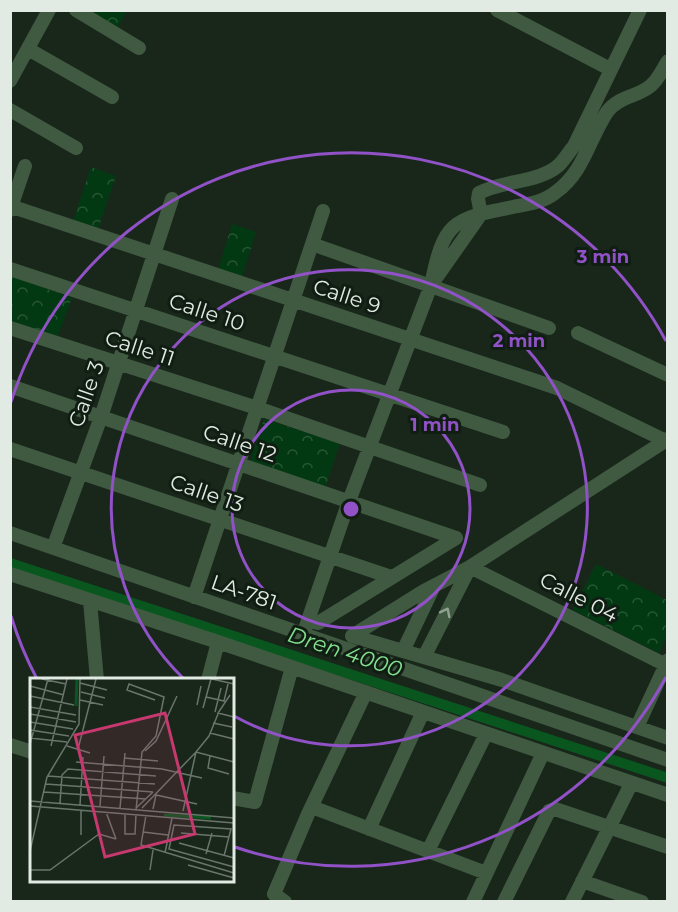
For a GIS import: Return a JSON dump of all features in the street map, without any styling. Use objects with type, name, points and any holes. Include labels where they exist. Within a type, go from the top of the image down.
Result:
[{"type":"street","points":[[10,81],[49,10]]},
{"type":"street","points":[[76,10],[139,48]]},
{"type":"street","points":[[497,10],[610,69]]},
{"type":"street","points":[[481,214],[479,193],[517,180],[540,176],[558,165],[574,146],[640,10]]},
{"type":"street","points":[[28,49],[112,97]]},
{"type":"street","points":[[303,635],[349,501],[431,285],[481,214],[534,204],[555,193],[568,182],[581,164],[607,113],[616,102],[648,88],[656,81],[668,61]]},
{"type":"street","points":[[10,110],[76,148]]},
{"type":"street","points":[[11,207],[25,166]]},
{"type":"street","name":"Calle 3","points":[[53,548],[101,417],[172,199]]},
{"type":"street","name":"Calle 9","points":[[11,207],[557,388],[667,441]]},
{"type":"street","points":[[194,597],[323,211]]},
{"type":"street","points":[[312,244],[549,328]]},
{"type":"street","name":"Calle 10","points":[[10,268],[503,432]]},
{"type":"street","name":"Calle 11","points":[[10,328],[257,408],[480,485]]},
{"type":"street","points":[[578,333],[668,375]]},
{"type":"street","name":"Calle 12","points":[[10,386],[456,538],[391,577]]},
{"type":"street","points":[[667,441],[470,567],[352,636],[502,680],[668,738]]},
{"type":"street","name":"Calle 13","points":[[10,448],[391,577]]},
{"type":"street","name":"LA-781","points":[[10,533],[668,760]]},
{"type":"street","points":[[424,657],[470,567]]},
{"type":"street","name":"Calle 04","points":[[470,567],[667,664]]},
{"type":"street","points":[[10,574],[668,795]]},
{"type":"street","points":[[308,620],[318,622],[391,577]]},
{"type":"street","points":[[403,651],[434,586]]},
{"type":"street","points":[[90,601],[97,678]]},
{"type":"street","points":[[209,678],[218,642]]},
{"type":"street","points":[[637,727],[667,664]]},
{"type":"street","points":[[234,798],[255,802],[292,667]]},
{"type":"street","points":[[285,902],[274,894],[366,692]]},
{"type":"street","points":[[369,829],[423,712]]},
{"type":"street","points":[[428,851],[486,734]]},
{"type":"street","points":[[10,745],[30,751]]},
{"type":"street","points":[[473,902],[543,753]]},
{"type":"street","points":[[572,902],[631,784]]},
{"type":"street","points":[[312,807],[486,873]]},
{"type":"street","points":[[504,902],[549,811],[555,809],[668,847]]},
{"type":"street","points":[[582,881],[642,902]]},
{"type":"green space","points":[[89,11],[127,11],[118,27]]},
{"type":"green space","points":[[91,167],[116,176],[98,229],[73,221]]},
{"type":"green space","points":[[232,224],[256,232],[242,277],[218,270]]},
{"type":"green space","points":[[11,276],[72,298],[57,338],[11,323]]},
{"type":"green space","points":[[264,419],[340,443],[325,488],[249,464]]},
{"type":"green space","points":[[596,564],[667,600],[667,635],[659,653],[573,610]]},
{"type":"waterway","name":"Dren 4000","points":[[10,563],[668,778]]}]
